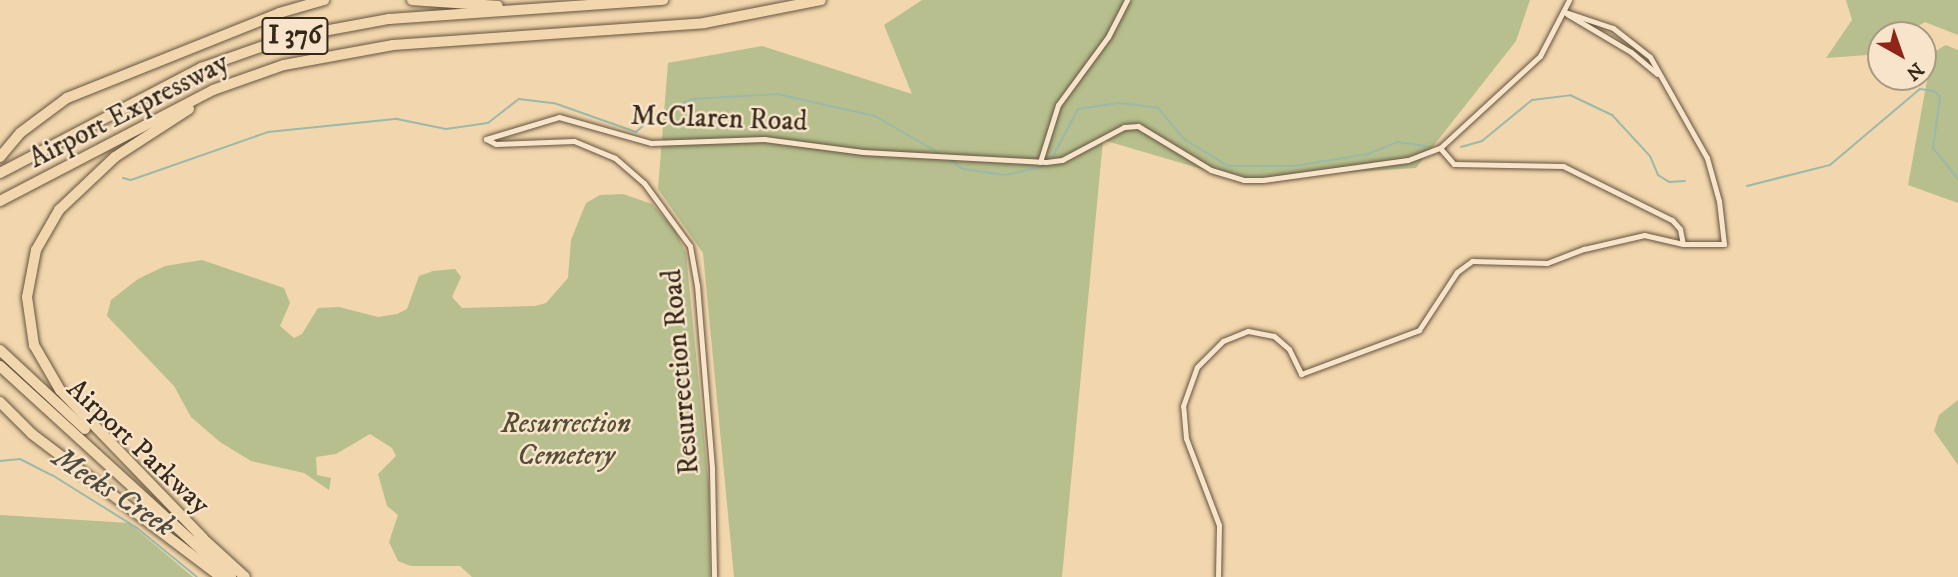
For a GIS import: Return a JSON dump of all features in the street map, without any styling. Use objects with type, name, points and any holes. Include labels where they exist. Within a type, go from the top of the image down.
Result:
[{"type":"highway","points":[[0,157],[20,133],[67,98],[279,13],[324,0]]},
{"type":"highway","points":[[412,0],[524,6],[620,4]]},
{"type":"highway","name":"Airport Expressway","points":[[0,173],[201,68],[286,38],[389,19],[663,0]]},
{"type":"highway","name":"Airport Expressway","points":[[0,201],[213,90],[317,57],[393,45],[704,23],[821,0]]},
{"type":"highway","points":[[203,538],[100,436],[51,377],[29,321],[30,273],[36,250],[59,210],[114,157],[217,95],[317,57]]},
{"type":"highway","name":"Airport Parkway","points":[[0,350],[244,577]]},
{"type":"highway","name":"Airport Parkway","points":[[0,366],[231,577]]},
{"type":"highway","points":[[0,402],[32,434],[221,577]]},
{"type":"street","points":[[1040,162],[1058,104],[1102,46],[1127,0]]},
{"type":"street","name":"McClaren Road","points":[[486,139],[559,117],[651,143],[764,139],[863,152],[1040,162],[1062,160],[1124,127],[1138,125],[1204,167],[1250,181],[1401,161],[1440,148],[1536,61],[1565,12],[1569,0]]},
{"type":"street","points":[[1565,12],[1630,52],[1659,76]]},
{"type":"street","points":[[1217,577],[1219,525],[1186,438],[1183,405],[1197,367],[1223,341],[1248,331],[1273,336],[1289,349],[1301,374],[1419,330],[1457,272],[1472,261],[1547,264],[1584,249],[1644,235],[1683,244],[1724,244],[1718,194],[1707,159],[1650,57],[1628,37],[1565,12]]},
{"type":"street","name":"Resurrection Road","points":[[486,139],[496,144],[574,141],[615,158],[644,183],[690,246],[697,285],[712,469],[714,577]]},
{"type":"street","points":[[1440,148],[1454,163],[1546,163],[1571,169],[1672,220],[1680,229],[1683,244]]},
{"type":"green space","points":[[922,0],[1530,0],[1516,41],[1416,168],[1236,179],[1103,140],[1062,577],[734,577],[703,253],[658,189],[668,63],[762,46],[912,94],[884,25]]},
{"type":"green space","points":[[1846,0],[1958,0],[1958,35],[1937,27],[1937,21],[1867,21],[1867,55],[1826,58],[1852,20]]},
{"type":"green space","points":[[1946,45],[1958,50],[1958,203],[1908,185],[1925,91],[1937,91],[1937,50]]},
{"type":"green space","name":"Resurrection Cemetery","points":[[623,194],[652,204],[674,229],[686,253],[709,487],[710,577],[472,577],[460,566],[411,566],[398,561],[389,542],[398,515],[387,506],[378,474],[396,456],[392,448],[370,434],[336,454],[316,457],[317,475],[331,478],[329,490],[304,473],[251,461],[220,442],[191,417],[174,386],[107,316],[111,300],[138,279],[165,266],[202,260],[284,288],[290,303],[280,326],[294,338],[302,334],[318,308],[339,307],[378,317],[397,314],[407,309],[419,276],[433,271],[455,269],[461,277],[452,297],[462,308],[535,306],[546,303],[568,278],[571,240],[586,203],[600,195]]},
{"type":"green space","points":[[1958,400],[1958,465],[1934,431],[1939,415]]},
{"type":"green space","points":[[0,515],[129,523],[193,577],[0,577]]},
{"type":"waterway","points":[[1747,186],[1830,165],[1920,89],[1934,91],[1940,97],[1933,148],[1958,179]]},
{"type":"waterway","points":[[123,178],[131,180],[268,132],[397,119],[446,129],[488,123],[519,99],[554,103],[636,132],[654,116],[693,99],[777,94],[875,116],[939,153]]},
{"type":"waterway","points":[[1461,147],[1482,141],[1532,100],[1570,95],[1612,115],[1650,156],[1658,175],[1669,182],[1685,181]]},
{"type":"waterway","points":[[1052,158],[1078,109],[1119,103],[1158,108],[1184,139],[1228,166],[1294,166],[1368,154],[1397,142],[1426,146]]},
{"type":"waterway","points":[[951,161],[963,169],[1006,175],[1045,166]]},
{"type":"waterway","name":"Meeks Creek","points":[[0,461],[20,459],[52,475],[137,528],[197,577]]}]
